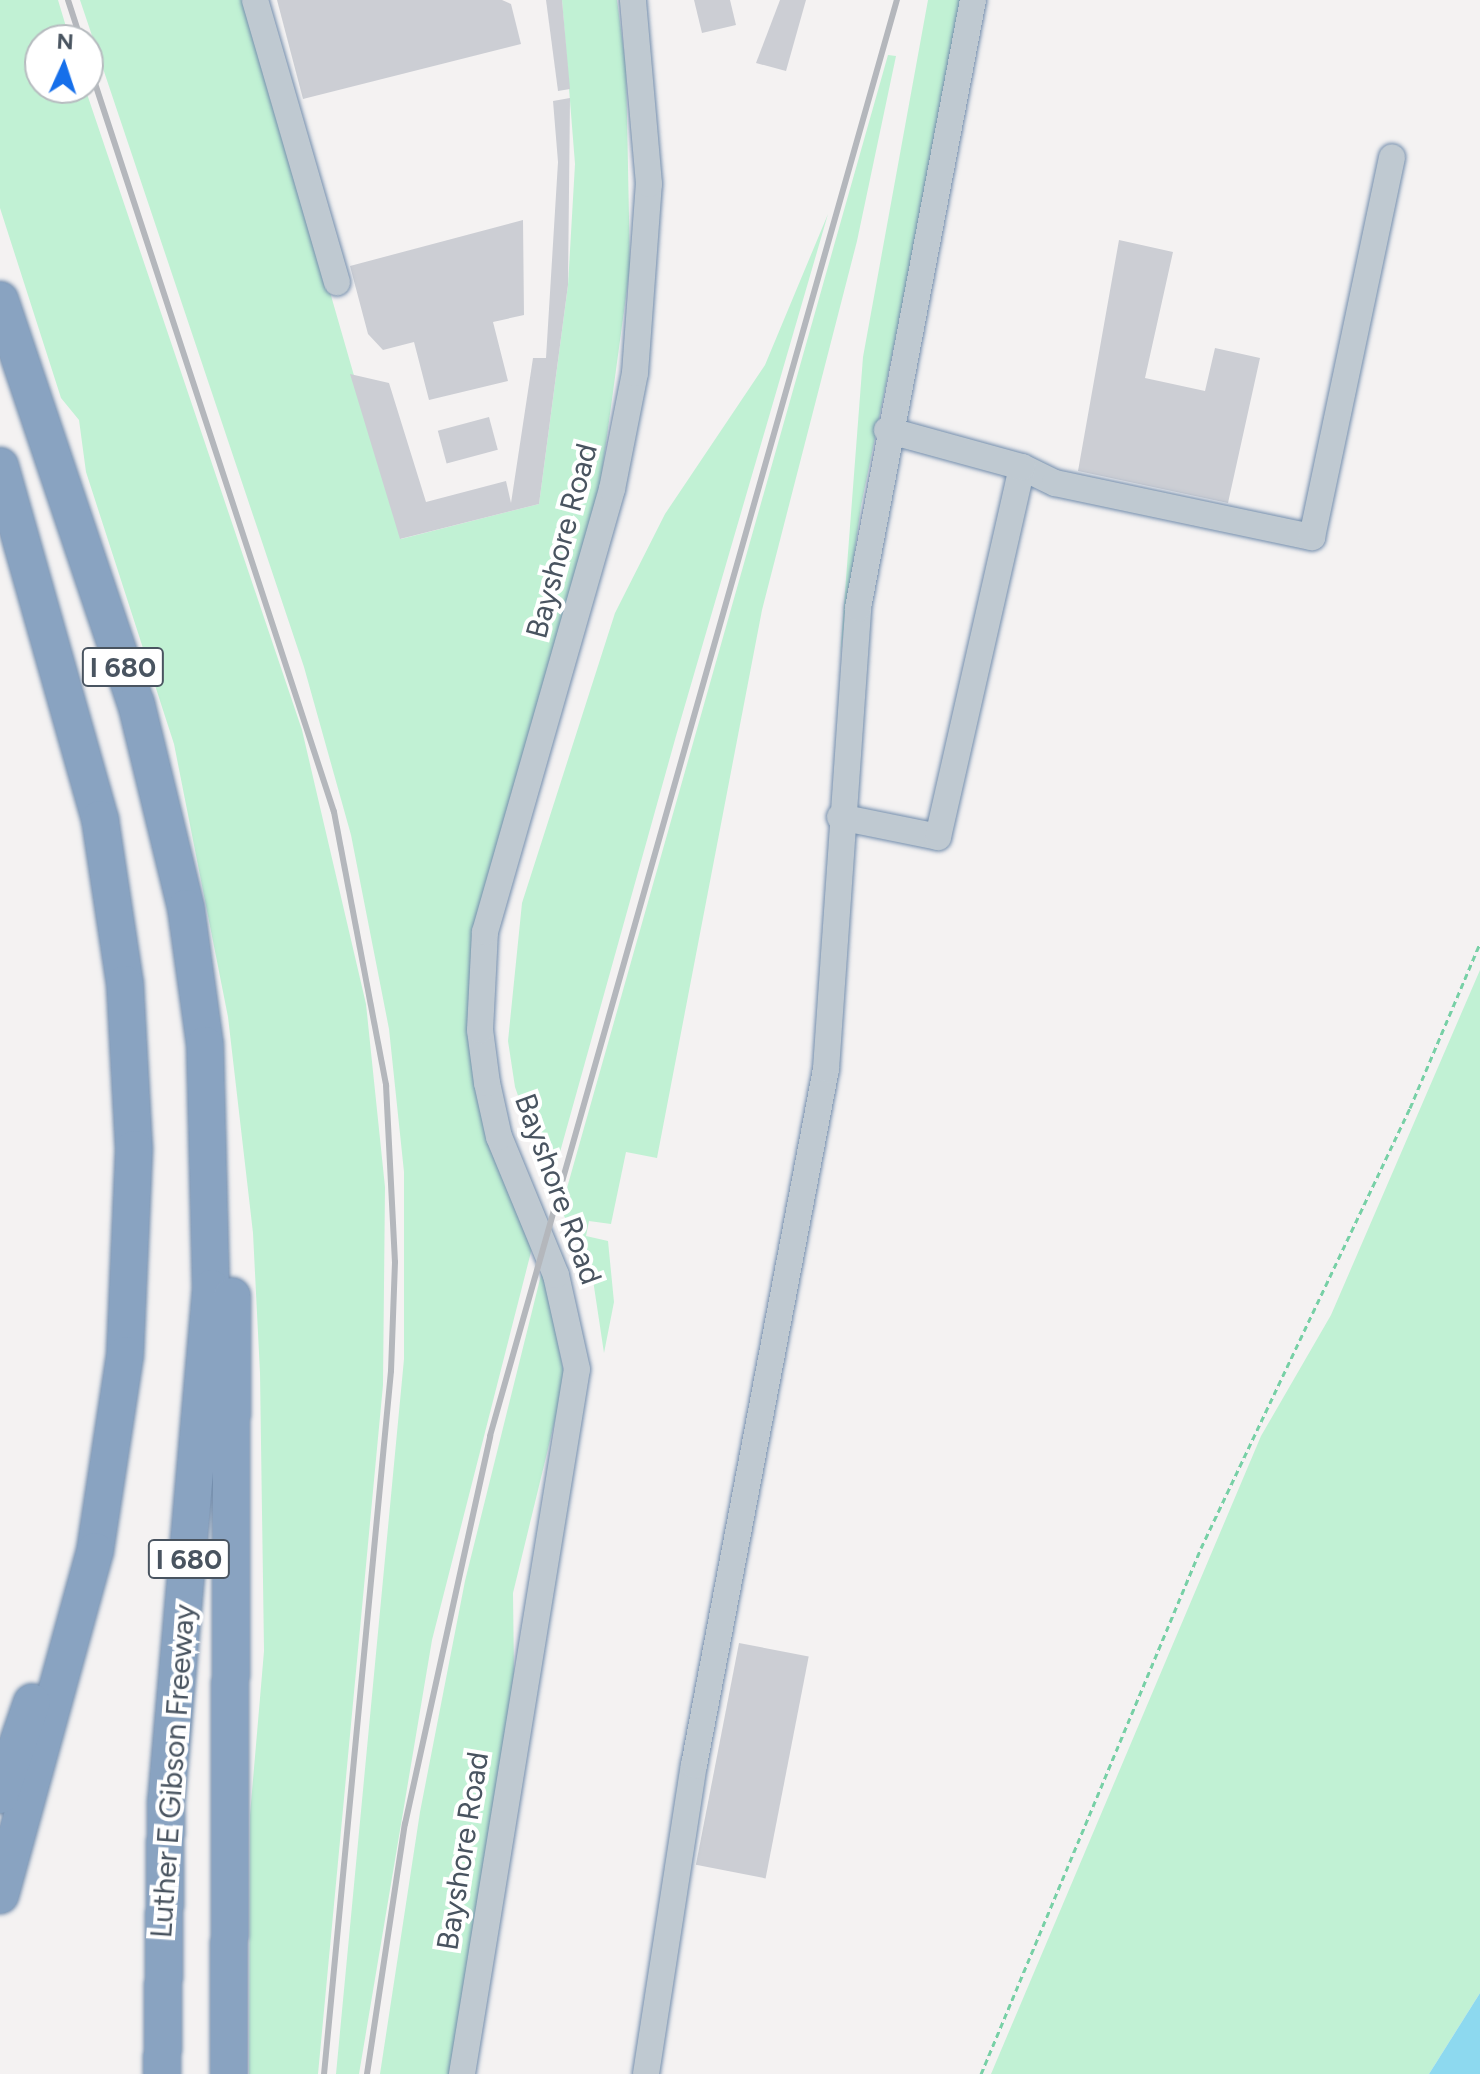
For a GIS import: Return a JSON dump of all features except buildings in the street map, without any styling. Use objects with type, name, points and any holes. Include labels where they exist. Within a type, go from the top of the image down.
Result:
[{"type":"highway","name":"Luther E Gibson Freeway","points":[[0,300],[139,716],[186,908],[205,1045],[211,1288],[166,1803],[162,2074]]},
{"type":"highway","name":"I 680","points":[[0,466],[82,740],[120,943],[134,1189],[115,1437],[89,1576],[0,1895]]},
{"type":"highway","points":[[205,1045],[219,1091],[231,1240],[229,2074]]},
{"type":"highway","points":[[0,1795],[115,1437]]},
{"type":"street","points":[[255,0],[337,282]]},
{"type":"street","name":"Bayshore Road","points":[[462,2074],[577,1369],[556,1275],[499,1137],[487,1083],[480,1030],[485,932],[612,489],[635,373],[649,184],[633,0]]},
{"type":"street","points":[[646,2074],[694,1765],[826,1069],[840,817],[858,608],[887,430],[973,0]]},
{"type":"street","points":[[887,430],[1022,467],[1055,483],[1312,537],[1392,157]]},
{"type":"street","points":[[840,817],[938,837],[1022,467]]},
{"type":"path","points":[[981,2074],[1201,1548],[1410,1108],[1480,943]]},
{"type":"green space","points":[[0,0],[58,0],[65,24],[24,24],[24,104],[90,104],[302,730],[366,1004],[385,1187],[383,1385],[318,2074],[249,2074],[250,1815],[264,1651],[260,1373],[253,1233],[228,1017],[174,744],[86,472],[79,420],[61,398],[0,208]]},
{"type":"green space","points":[[80,0],[246,0],[401,539],[539,504],[568,285],[575,164],[562,0],[617,0],[626,66],[630,267],[601,480],[475,957],[532,1248],[432,1640],[359,2074],[336,2074],[404,1359],[404,1172],[389,1029],[351,835],[304,667],[104,71],[104,24],[88,24]]},
{"type":"green space","points":[[928,0],[965,0],[861,506],[840,657],[863,357]]},
{"type":"green space","points":[[888,55],[896,56],[857,241],[762,610],[657,1158],[626,1152],[611,1224],[589,1221],[586,1236],[608,1241],[614,1302],[604,1353],[593,1280],[561,1209]]},
{"type":"green space","points":[[828,214],[676,736],[550,1188],[515,1087],[508,1041],[522,903],[615,613],[665,514],[765,365]]},
{"type":"green space","points":[[1480,970],[1480,1993],[1429,2074],[991,2074],[1261,1436],[1331,1315]]},
{"type":"green space","points":[[543,1267],[565,1379],[513,1593],[514,1674],[453,2074],[380,2074],[420,1812],[465,1581]]},
{"type":"water","points":[[1480,1993],[1480,2074],[1429,2074]]},
{"type":"railway","points":[[68,0],[76,24]]},
{"type":"railway","points":[[367,2074],[405,1824],[490,1436],[897,0]]},
{"type":"railway","points":[[102,104],[334,812],[386,1085],[395,1262],[391,1371],[324,2074]]}]
